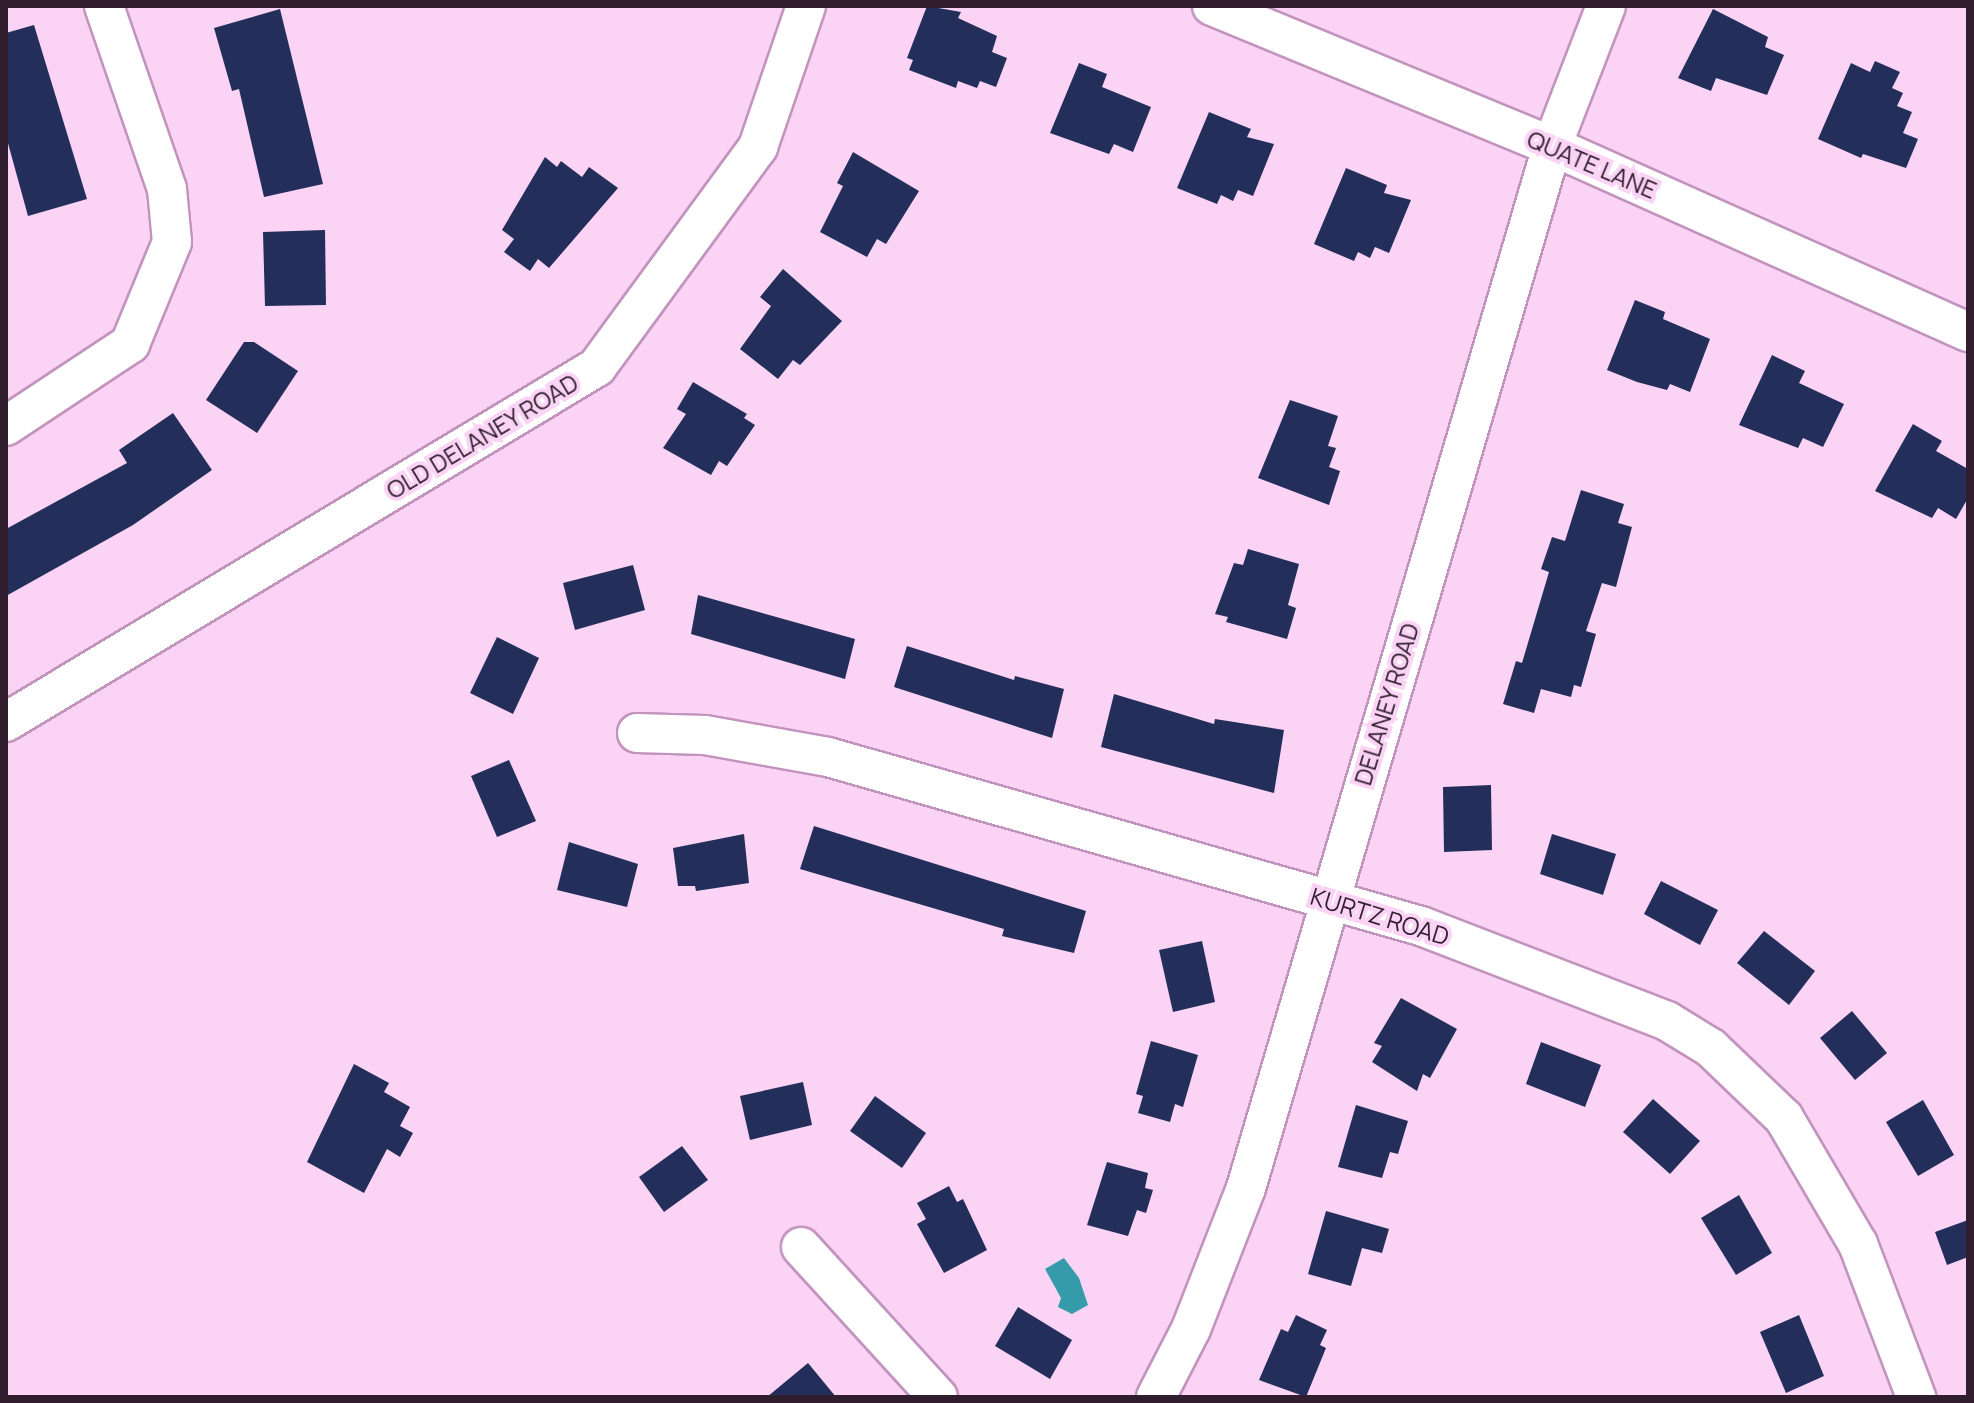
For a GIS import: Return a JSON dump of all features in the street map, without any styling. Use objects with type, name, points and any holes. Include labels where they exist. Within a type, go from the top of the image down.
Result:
[{"type":"street","points":[[6,426],[130,344],[172,242],[167,189],[104,6]]},
{"type":"street","name":"OLD DELANEY ROAD","points":[[6,722],[597,367],[758,147],[806,6]]},
{"type":"street","name":"QUATE LANE","points":[[1212,6],[1552,146],[1968,332]]},
{"type":"street","name":"DELANEY ROAD","points":[[1156,1397],[1191,1329],[1246,1188],[1328,899],[1552,146],[1606,6]]},
{"type":"street","name":"KURTZ ROAD","points":[[637,733],[705,735],[828,757],[1328,899],[1532,966],[1667,1021],[1750,1081],[1784,1118],[1858,1244],[1916,1397]]},
{"type":"street","points":[[801,1247],[938,1397]]},
{"type":"water","points":[[1064,1258],[1079,1278],[1088,1305],[1072,1314],[1058,1307],[1061,1298],[1045,1269]]},
{"type":"building","points":[[927,6],[961,12],[958,18],[997,36],[992,52],[1007,58],[996,87],[980,81],[977,88],[958,81],[956,88],[909,70],[913,60],[907,58]]},
{"type":"building","points":[[280,9],[323,184],[264,197],[239,89],[232,91],[214,28]]},
{"type":"building","points":[[1713,9],[1768,37],[1765,47],[1784,55],[1767,95],[1716,78],[1711,91],[1678,78]]},
{"type":"building","points":[[34,25],[87,199],[28,216],[6,136],[6,33]]},
{"type":"building","points":[[1875,61],[1900,72],[1892,88],[1903,93],[1897,106],[1912,112],[1903,133],[1918,139],[1906,168],[1863,154],[1861,158],[1818,139],[1851,63],[1870,72]]},
{"type":"building","points":[[1079,63],[1107,74],[1102,87],[1151,107],[1133,152],[1114,144],[1109,154],[1050,133]]},
{"type":"building","points":[[1209,112],[1251,129],[1247,137],[1274,144],[1253,196],[1238,190],[1233,201],[1221,195],[1217,204],[1177,188]]},
{"type":"building","points":[[853,152],[919,191],[886,244],[877,239],[867,257],[820,232],[843,186],[837,183]]},
{"type":"building","points":[[545,157],[557,167],[561,161],[582,177],[589,167],[618,188],[549,268],[538,259],[530,271],[504,252],[514,239],[502,230]]},
{"type":"building","points":[[1346,168],[1387,185],[1384,193],[1411,200],[1389,253],[1375,247],[1370,258],[1358,252],[1354,261],[1314,244]]},
{"type":"building","points":[[325,230],[326,305],[265,306],[263,232]]},
{"type":"building","points":[[783,269],[842,321],[800,365],[793,360],[778,379],[740,349],[771,306],[760,297]]},
{"type":"building","points":[[1635,300],[1665,312],[1663,319],[1710,339],[1690,392],[1670,384],[1667,390],[1607,370]]},
{"type":"building","points":[[244,342],[254,342],[298,371],[257,433],[206,400]]},
{"type":"building","points":[[1772,355],[1805,371],[1799,383],[1844,404],[1823,447],[1803,438],[1798,448],[1739,425]]},
{"type":"building","points":[[693,382],[747,414],[744,418],[755,425],[727,466],[719,461],[711,475],[663,448],[686,414],[677,409]]},
{"type":"building","points":[[1290,400],[1338,416],[1328,446],[1336,448],[1329,467],[1340,471],[1329,505],[1258,478]]},
{"type":"building","points":[[173,413],[212,470],[133,525],[6,596],[6,529],[127,463],[119,450]]},
{"type":"building","points":[[1913,424],[1942,441],[1936,451],[1968,469],[1968,498],[1956,519],[1938,508],[1932,518],[1875,491]]},
{"type":"building","points":[[1581,490],[1624,504],[1618,523],[1632,527],[1616,587],[1602,583],[1586,631],[1596,634],[1581,687],[1574,685],[1571,697],[1541,689],[1534,713],[1503,704],[1516,661],[1522,663],[1549,572],[1541,569],[1552,537],[1565,541]]},
{"type":"building","points":[[1248,549],[1299,564],[1288,605],[1296,608],[1287,639],[1226,622],[1228,617],[1215,614],[1234,563],[1243,565]]},
{"type":"building","points":[[633,565],[645,610],[575,630],[563,583]]},
{"type":"building","points":[[698,595],[855,639],[845,679],[691,634]]},
{"type":"building","points":[[497,637],[539,658],[513,714],[470,693]]},
{"type":"building","points":[[907,646],[1014,680],[1015,676],[1064,689],[1052,738],[894,687]]},
{"type":"building","points":[[1114,694],[1214,724],[1215,719],[1284,730],[1274,793],[1101,747]]},
{"type":"building","points":[[509,760],[536,821],[497,837],[471,776]]},
{"type":"building","points":[[1491,785],[1492,850],[1444,852],[1443,787]]},
{"type":"building","points":[[814,826],[1086,911],[1074,953],[1002,936],[1004,929],[800,869]]},
{"type":"building","points":[[744,834],[749,883],[696,891],[695,886],[678,886],[673,848]]},
{"type":"building","points":[[1552,834],[1616,854],[1603,895],[1540,874]]},
{"type":"building","points":[[569,842],[638,864],[627,907],[557,890]]},
{"type":"building","points":[[1661,881],[1718,910],[1700,945],[1644,914]]},
{"type":"building","points":[[1764,931],[1815,971],[1789,1005],[1737,963]]},
{"type":"building","points":[[1202,941],[1215,1002],[1173,1012],[1159,950]]},
{"type":"building","points":[[1401,998],[1457,1029],[1430,1078],[1423,1074],[1417,1091],[1372,1062],[1382,1046],[1374,1043]]},
{"type":"building","points":[[1852,1011],[1887,1053],[1855,1080],[1820,1038]]},
{"type":"building","points":[[1151,1041],[1198,1055],[1183,1107],[1175,1104],[1170,1122],[1138,1113],[1143,1096],[1136,1094]]},
{"type":"building","points":[[1541,1042],[1601,1065],[1585,1107],[1526,1084]]},
{"type":"building","points":[[354,1064],[389,1083],[384,1092],[410,1107],[400,1126],[413,1133],[400,1157],[387,1149],[364,1193],[307,1162]]},
{"type":"building","points":[[803,1082],[812,1125],[750,1140],[740,1096]]},
{"type":"building","points":[[875,1096],[926,1133],[902,1168],[850,1131]]},
{"type":"building","points":[[1653,1099],[1700,1141],[1670,1174],[1623,1132]]},
{"type":"building","points":[[1923,1100],[1954,1155],[1918,1176],[1886,1122]]},
{"type":"building","points":[[1356,1105],[1408,1121],[1398,1154],[1390,1152],[1382,1178],[1338,1167]]},
{"type":"building","points":[[682,1146],[708,1180],[664,1212],[639,1177]]},
{"type":"building","points":[[1107,1162],[1148,1173],[1145,1188],[1153,1190],[1146,1213],[1137,1210],[1128,1236],[1087,1225]]},
{"type":"building","points":[[949,1186],[957,1202],[963,1199],[987,1250],[944,1273],[917,1224],[926,1219],[917,1203]]},
{"type":"building","points":[[1739,1195],[1772,1253],[1736,1275],[1701,1218]]},
{"type":"building","points":[[1326,1211],[1389,1229],[1382,1253],[1362,1248],[1351,1286],[1308,1274]]},
{"type":"building","points":[[1968,1220],[1968,1257],[1947,1265],[1935,1232]]},
{"type":"building","points":[[1018,1307],[1072,1340],[1050,1379],[995,1346]]},
{"type":"building","points":[[1296,1315],[1327,1330],[1320,1345],[1326,1348],[1306,1397],[1259,1380],[1281,1329],[1288,1332]]},
{"type":"building","points":[[1799,1315],[1824,1376],[1786,1393],[1760,1332]]},
{"type":"building","points":[[808,1363],[836,1397],[767,1397]]}]
